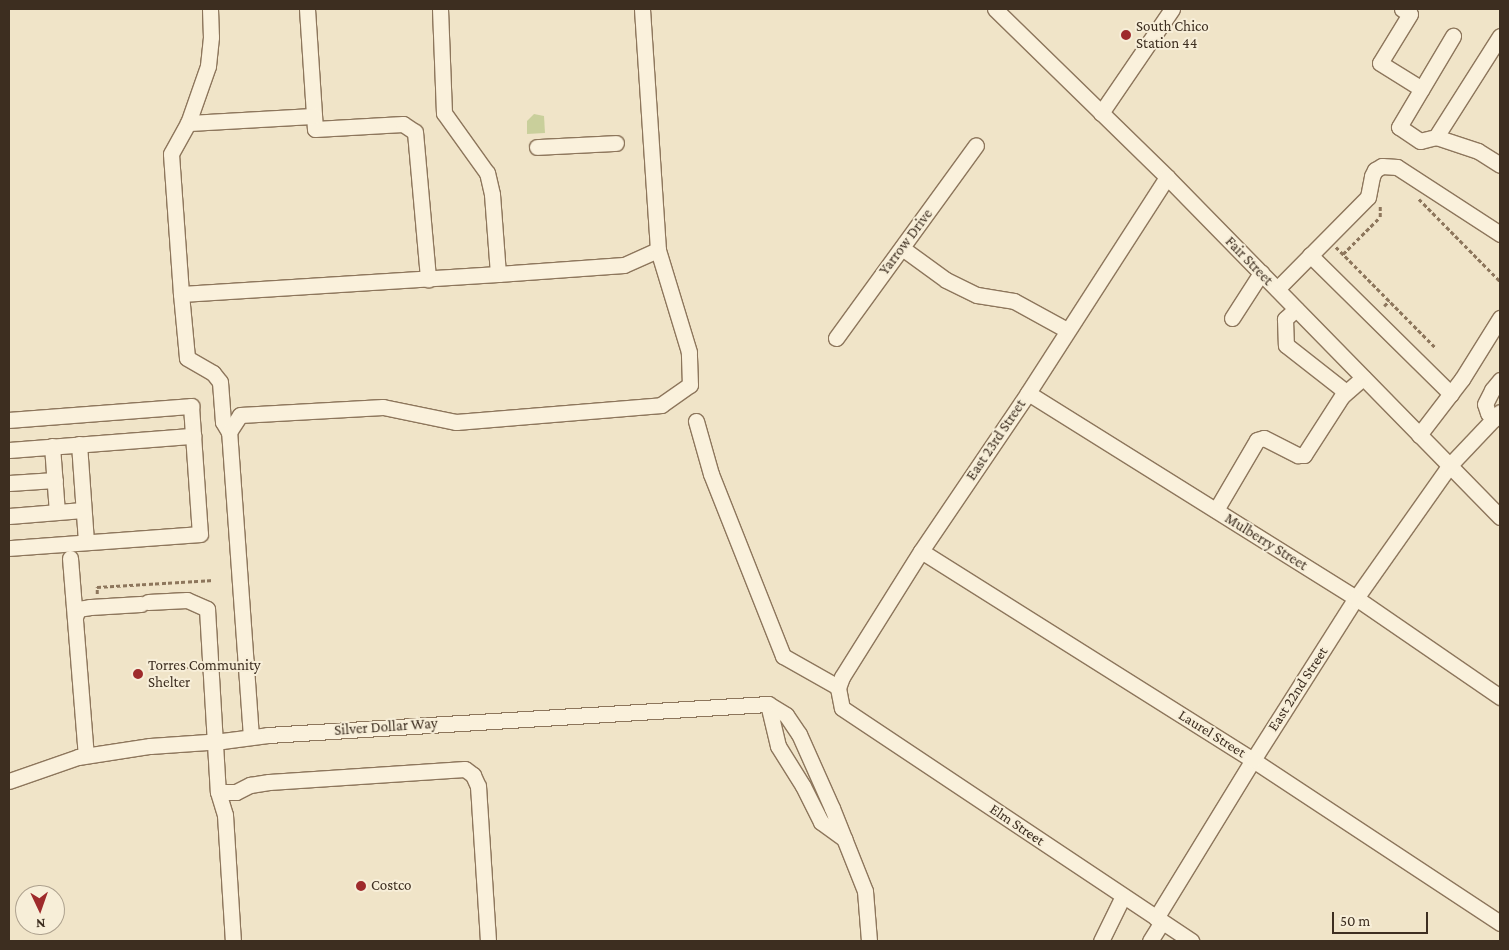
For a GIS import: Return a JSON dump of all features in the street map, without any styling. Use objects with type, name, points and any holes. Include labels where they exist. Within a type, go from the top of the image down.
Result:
[{"type":"street","points":[[210,9],[211,37],[208,66],[188,123],[172,154],[187,358],[213,373],[220,382],[223,422],[228,432],[251,737]]},
{"type":"street","points":[[306,9],[315,129],[403,124],[415,132],[428,279]]},
{"type":"street","points":[[440,9],[444,113],[487,173],[492,194],[498,274]]},
{"type":"street","points":[[228,432],[240,415],[382,407],[456,422],[661,406],[690,385],[689,352],[658,250],[642,9]]},
{"type":"street","name":"Fair Street","points":[[995,9],[1167,177],[1500,517]]},
{"type":"street","points":[[1101,113],[1172,9]]},
{"type":"street","points":[[1402,9],[1410,14],[1380,63],[1422,89]]},
{"type":"street","points":[[1453,36],[1399,127],[1420,141],[1436,137],[1478,151],[1500,165]]},
{"type":"street","points":[[1436,137],[1500,36]]},
{"type":"street","points":[[188,123],[314,116]]},
{"type":"street","points":[[537,147],[616,143]]},
{"type":"street","name":"Yarrow Drive","points":[[836,338],[976,146]]},
{"type":"street","points":[[1276,289],[1368,197],[1372,176],[1382,166],[1397,167],[1500,234]]},
{"type":"street","name":"East 23rd Street","points":[[838,687],[842,677],[921,551],[1028,393],[1066,330],[1167,177]]},
{"type":"street","points":[[902,248],[946,280],[977,295],[1014,301],[1066,330]]},
{"type":"street","points":[[181,294],[624,266],[658,250]]},
{"type":"street","points":[[1310,255],[1451,394]]},
{"type":"street","points":[[1232,318],[1261,273]]},
{"type":"street","points":[[1296,309],[1285,320],[1286,345],[1346,392]]},
{"type":"street","points":[[1419,436],[1451,394],[1500,318]]},
{"type":"street","points":[[1216,510],[1257,440],[1264,438],[1298,455],[1304,455],[1346,392],[1363,378]]},
{"type":"street","points":[[1497,416],[1488,413],[1485,404],[1500,380]]},
{"type":"street","name":"Mulberry Street","points":[[1028,393],[1356,598],[1500,697]]},
{"type":"street","points":[[9,420],[191,406],[200,534],[9,548]]},
{"type":"street","name":"East 22nd Street","points":[[1150,941],[1159,920],[1252,760],[1356,598],[1449,466],[1497,416]]},
{"type":"street","points":[[696,421],[711,474],[783,656],[838,687]]},
{"type":"street","points":[[9,450],[193,436]]},
{"type":"street","points":[[78,444],[86,542]]},
{"type":"street","points":[[52,446],[57,512]]},
{"type":"street","points":[[9,483],[55,480]]},
{"type":"street","points":[[9,516],[83,510]]},
{"type":"street","name":"Laurel Street","points":[[921,551],[1252,760],[1500,923]]},
{"type":"street","points":[[70,558],[86,755]]},
{"type":"street","points":[[75,617],[78,609],[90,607],[186,600],[207,609],[218,792],[225,815],[233,941]]},
{"type":"street","name":"Elm Street","points":[[838,687],[842,708],[1192,941]]},
{"type":"street","points":[[768,704],[778,746],[803,786],[821,822],[844,839]]},
{"type":"street","points":[[768,704],[786,715],[799,734],[832,808],[865,891],[869,941]]},
{"type":"street","name":"Silver Dollar Way","points":[[9,781],[86,755],[150,746],[215,742],[251,737],[768,704]]},
{"type":"street","points":[[218,792],[236,792],[250,785],[269,782],[465,769],[473,775],[478,786],[488,941]]},
{"type":"street","points":[[1101,941],[1124,896]]},
{"type":"path","points":[[1414,194],[1500,281]]},
{"type":"path","points":[[1343,254],[1380,217],[1380,200]]},
{"type":"path","points":[[1335,246],[1435,348]]},
{"type":"path","points":[[1384,306],[1389,301]]},
{"type":"path","points":[[97,596],[97,587],[214,580]]},
{"type":"green space","points":[[534,114],[544,116],[545,133],[527,134],[527,121]]},
{"type":"place","name":"South Chico Station 44","points":[[1126,35]]},
{"type":"place","name":"Torres Community Shelter","points":[[138,674]]},
{"type":"place","name":"Costco","points":[[361,886]]}]
